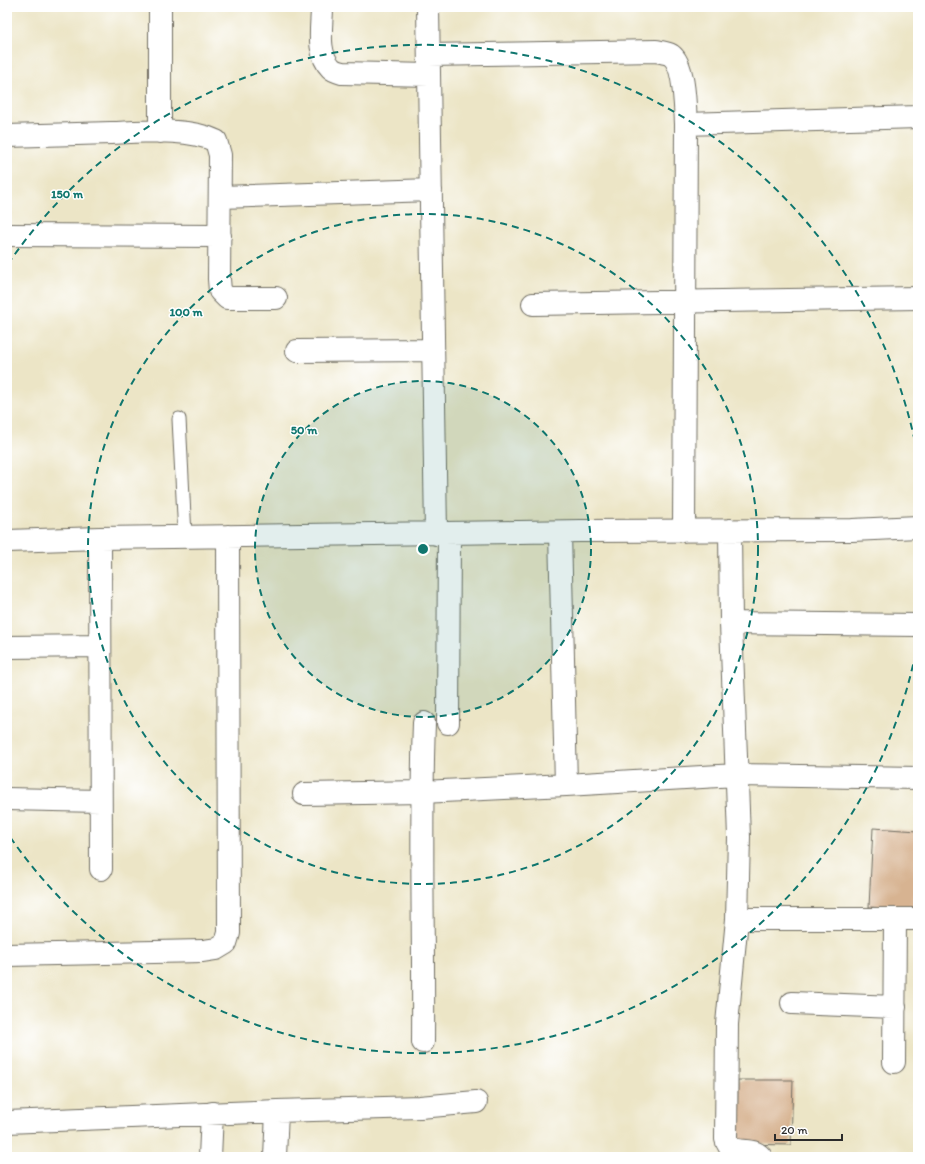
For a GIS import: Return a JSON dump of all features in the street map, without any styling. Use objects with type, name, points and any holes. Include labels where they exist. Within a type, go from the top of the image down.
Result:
[{"type":"street","points":[[160,7],[160,132]]},
{"type":"street","points":[[322,7],[323,55],[332,69],[342,73],[429,65],[656,51],[671,56],[678,65],[684,88],[686,124],[684,531]]},
{"type":"street","points":[[428,7],[433,350],[442,534],[448,723]]},
{"type":"street","points":[[686,124],[918,117]]},
{"type":"street","points":[[7,136],[160,132],[193,134],[207,137],[216,141],[220,155],[220,291],[227,298],[276,298]]},
{"type":"street","points":[[220,197],[431,190]]},
{"type":"street","points":[[7,235],[220,236]]},
{"type":"street","points":[[533,304],[918,298]]},
{"type":"street","points":[[297,351],[433,350]]},
{"type":"street","points":[[7,541],[185,536],[852,530],[918,527]]},
{"type":"street","points":[[730,530],[731,623],[739,837],[737,919],[727,1024],[726,1139],[728,1145],[732,1149],[749,1151],[759,1154],[761,1157]]},
{"type":"street","points":[[560,532],[566,785]]},
{"type":"street","points":[[7,955],[203,951],[216,949],[226,943],[229,933],[228,536]]},
{"type":"street","points":[[100,538],[101,869]]},
{"type":"street","points":[[731,623],[918,625]]},
{"type":"street","points":[[7,647],[100,646]]},
{"type":"street","points":[[423,1042],[424,970],[422,792],[424,723]]},
{"type":"street","points":[[304,794],[422,792],[736,775],[918,778]]},
{"type":"street","points":[[7,799],[100,801]]},
{"type":"street","points":[[737,919],[918,919]]},
{"type":"street","points":[[894,1062],[895,919]]},
{"type":"street","points":[[792,1003],[895,1006]]},
{"type":"street","points":[[7,1122],[212,1113],[420,1107],[476,1102]]},
{"type":"street","points":[[275,1157],[277,1111]]},
{"type":"street","points":[[210,1157],[212,1113]]},
{"type":"lane","points":[[179,419],[185,536]]},
{"type":"building","points":[[873,828],[918,831],[918,910],[869,907]]},
{"type":"building","points":[[738,1080],[793,1080],[791,1145],[737,1144]]}]
